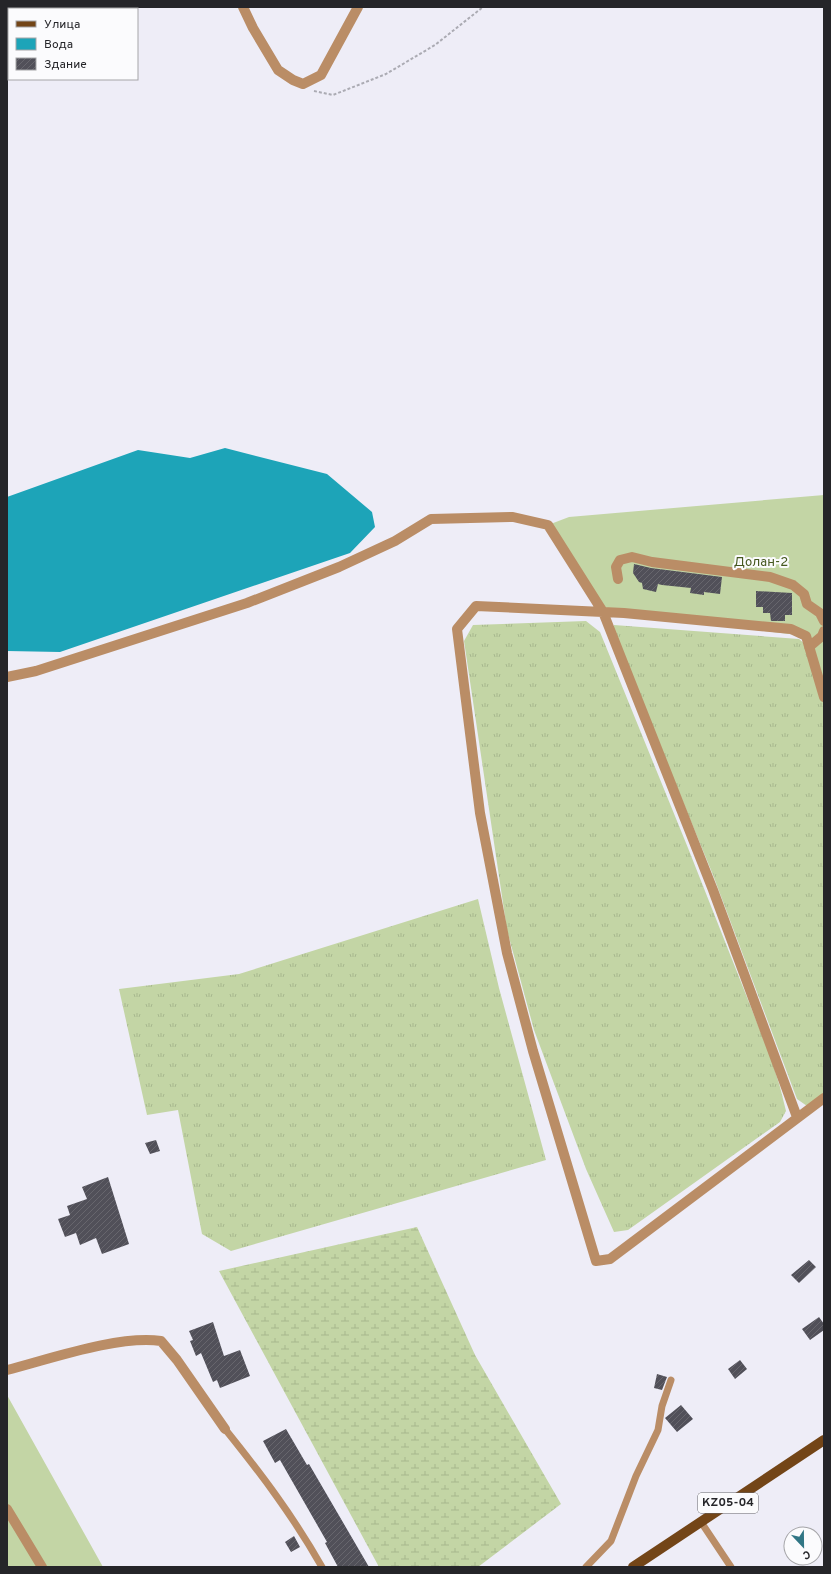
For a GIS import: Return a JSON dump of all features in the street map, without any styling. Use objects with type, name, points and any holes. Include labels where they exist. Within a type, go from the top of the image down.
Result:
[{"type":"main road","name":"KZ05-04","points":[[633,1567],[824,1440]]},
{"type":"street","points":[[243,7],[253,28],[278,70],[293,80],[303,84],[321,75],[358,7]]},
{"type":"street","points":[[7,677],[36,671],[247,603],[346,564],[395,541],[431,519],[513,517],[548,525],[603,612],[713,890],[797,1117]]},
{"type":"street","points":[[618,579],[616,568],[620,560],[632,557],[652,562],[770,578],[793,585],[804,594],[807,604],[820,613],[824,621]]},
{"type":"street","points":[[824,697],[806,636],[791,629],[603,612],[476,606],[457,629],[480,813],[507,953],[533,1051],[596,1261],[610,1259],[824,1098]]},
{"type":"street","points":[[809,647],[822,636],[824,631]]},
{"type":"street","points":[[7,1370],[109,1344],[145,1339],[161,1341],[177,1360],[225,1429]]},
{"type":"street","points":[[7,1509],[42,1567]]},
{"type":"lane","points":[[586,1567],[610,1541],[636,1476],[658,1430],[662,1406],[671,1380]]},
{"type":"lane","points":[[225,1429],[274,1490],[299,1526],[322,1567]]},
{"type":"lane","points":[[701,1522],[731,1567]]},
{"type":"path","points":[[303,84],[313,91],[333,95],[386,74],[435,45],[483,7]]},
{"type":"green space","name":"Долан-2","points":[[824,495],[824,697],[806,636],[603,612],[548,525],[569,517]]},
{"type":"green space","points":[[586,621],[600,632],[688,848],[771,1058],[786,1111],[780,1122],[628,1230],[614,1232],[586,1169],[534,1030],[507,930],[464,641],[473,625]]},
{"type":"green space","points":[[614,625],[799,639],[806,645],[824,705],[824,1094],[807,1106],[797,1099],[713,875],[614,634]]},
{"type":"green space","points":[[478,899],[499,988],[546,1160],[231,1251],[202,1234],[178,1110],[147,1115],[119,989],[239,974]]},
{"type":"green space","points":[[417,1227],[475,1355],[561,1504],[478,1567],[379,1567],[219,1271]]},
{"type":"green space","points":[[7,1395],[103,1567],[7,1567]]},
{"type":"water","points":[[225,448],[327,474],[372,512],[375,527],[350,553],[60,652],[7,651],[7,497],[138,450],[190,458]]},
{"type":"building","points":[[634,564],[651,568],[722,577],[720,594],[704,592],[704,595],[690,593],[691,588],[658,584],[656,592],[643,589],[642,583],[639,582],[633,573]]},
{"type":"building","points":[[756,591],[792,593],[792,615],[785,615],[785,621],[771,621],[770,613],[763,613],[763,607],[756,607]]},
{"type":"building","points":[[156,1140],[160,1151],[150,1154],[145,1143]]},
{"type":"building","points":[[108,1177],[129,1244],[102,1254],[96,1238],[80,1245],[76,1233],[65,1237],[58,1219],[70,1215],[67,1206],[87,1199],[82,1187]]},
{"type":"building","points":[[809,1260],[816,1267],[799,1283],[791,1275]]},
{"type":"building","points":[[819,1317],[824,1324],[824,1330],[810,1340],[802,1329]]},
{"type":"building","points":[[213,1322],[224,1356],[240,1350],[250,1376],[220,1388],[217,1380],[213,1382],[201,1353],[196,1356],[190,1341],[193,1340],[189,1331]]},
{"type":"building","points":[[740,1360],[747,1369],[735,1379],[728,1369]]},
{"type":"building","points":[[657,1374],[667,1377],[662,1390],[654,1388]]},
{"type":"building","points":[[681,1405],[693,1419],[677,1432],[665,1418]]},
{"type":"building","points":[[286,1429],[307,1465],[309,1464],[369,1567],[338,1567],[325,1543],[327,1542],[280,1460],[275,1463],[263,1441]]},
{"type":"building","points":[[294,1536],[300,1547],[291,1552],[285,1542]]}]
